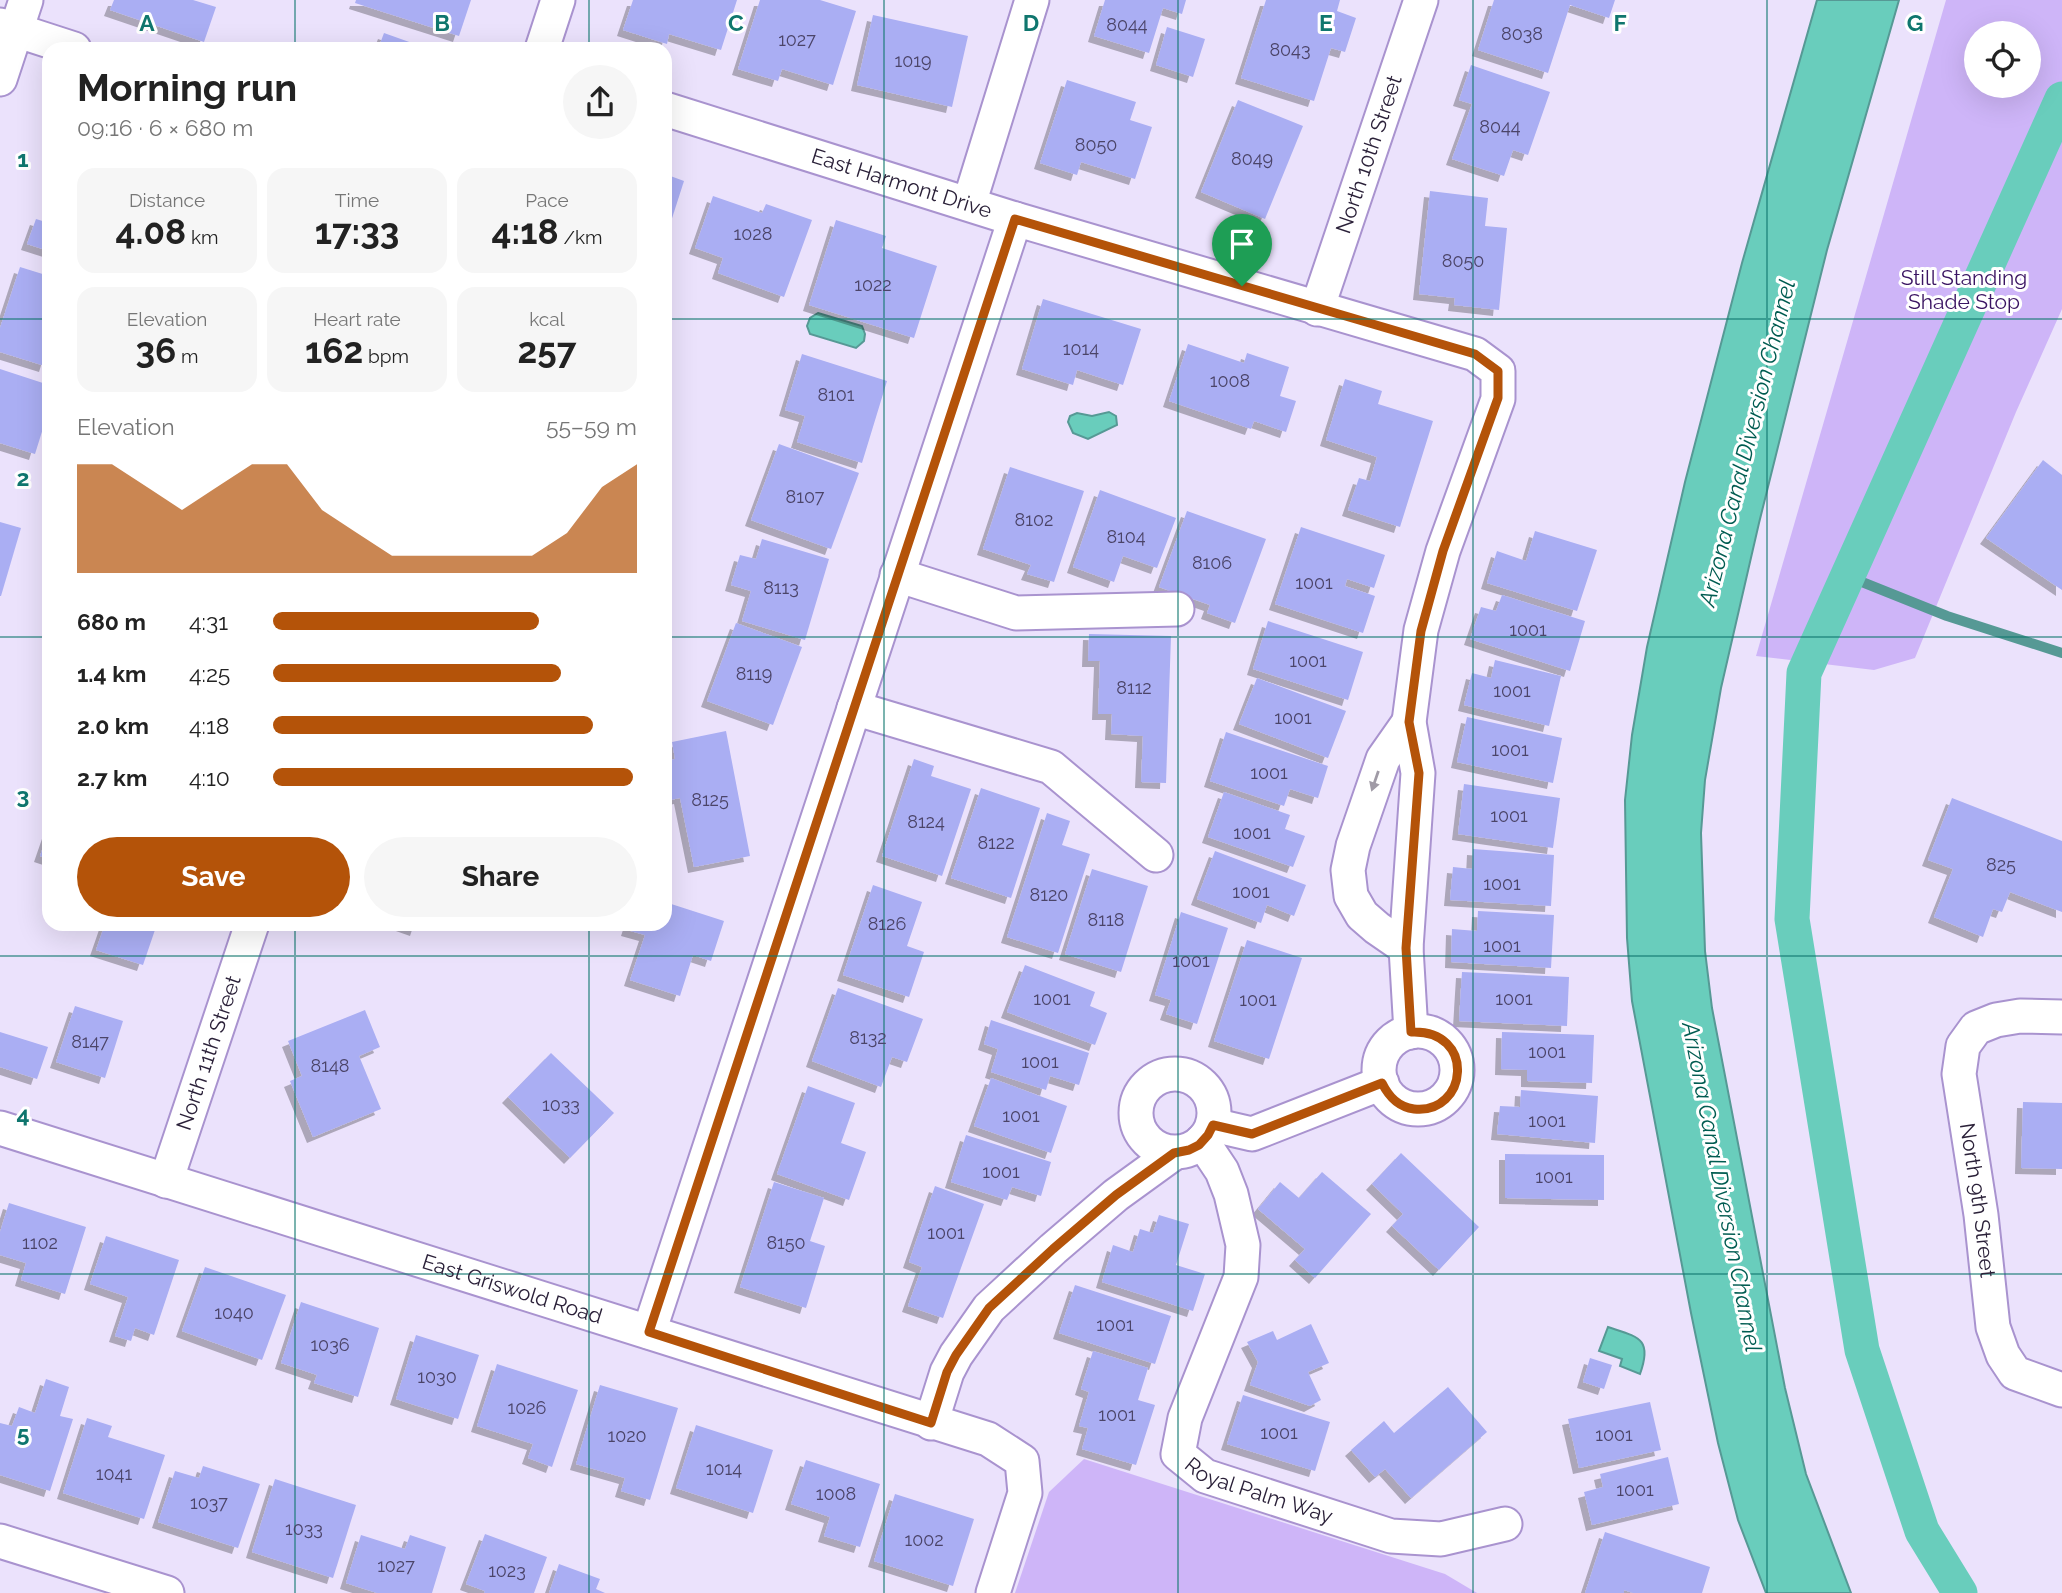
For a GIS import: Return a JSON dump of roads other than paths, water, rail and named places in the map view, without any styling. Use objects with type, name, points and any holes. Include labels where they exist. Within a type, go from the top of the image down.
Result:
[{"type":"street","points":[[544,42],[558,0]]},
{"type":"street","points":[[969,204],[1032,0]]},
{"type":"street","name":"North 10th Street","points":[[1317,309],[1421,0]]},
{"type":"street","points":[[0,79],[14,19],[60,42]]},
{"type":"street","name":"East Harmont Drive","points":[[672,111],[1015,219],[1475,354],[1498,371],[1498,398],[1443,551],[1421,631],[1409,722]]},
{"type":"street","points":[[649,1332],[1015,219]]},
{"type":"street","points":[[897,575],[1016,613],[1177,609]]},
{"type":"street","points":[[854,708],[1051,767],[1156,855]]},
{"type":"street","points":[[1406,948],[1377,929],[1362,915],[1351,896],[1348,870],[1353,846],[1383,759],[1409,722]]},
{"type":"street","points":[[1409,722],[1419,773],[1406,948],[1411,1032]]},
{"type":"street","name":"North 11th Street","points":[[166,1181],[250,931]]},
{"type":"street","name":"North 9th Street","points":[[2062,1017],[2020,1016],[1996,1020],[1976,1028],[1963,1046],[1959,1074],[1981,1215],[1993,1327],[2003,1354],[2015,1373],[2062,1390]]},
{"type":"street","points":[[1411,1032],[1434,1034],[1452,1050],[1457,1061],[1458,1072],[1450,1095],[1430,1108],[1418,1110],[1396,1103],[1387,1094],[1379,1072],[1384,1051],[1391,1042],[1400,1035],[1411,1032]]},
{"type":"street","points":[[931,1423],[947,1372],[989,1308],[1123,1190],[1196,1140],[1252,1134],[1382,1083]]},
{"type":"street","name":"East Griswold Road","points":[[0,1128],[988,1439],[1022,1461],[1024,1493],[993,1593]]},
{"type":"street","name":"Royal Palm Way","points":[[1196,1140],[1222,1171],[1231,1194],[1243,1244],[1241,1277],[1185,1418],[1178,1454],[1205,1476],[1391,1535],[1441,1539],[1505,1524]]},
{"type":"street","points":[[0,1541],[166,1593]]},
{"type":"water","name":"Arizona Canal Diversion Channel","points":[[1817,0],[1899,0],[1827,250],[1759,523],[1721,688],[1705,780],[1701,833],[1705,951],[1712,1008],[1785,1388],[1806,1474],[1851,1593],[1766,1593],[1738,1520],[1718,1443],[1632,1001],[1627,938],[1625,800],[1632,735],[1647,647],[1685,482],[1742,263]]},
{"type":"water","points":[[818,313],[862,326],[864,341],[856,348],[810,334],[807,326],[810,318]]},
{"type":"water","points":[[1109,412],[1116,416],[1117,425],[1088,439],[1073,433],[1068,422],[1070,416],[1077,413],[1092,416]]},
{"type":"water","points":[[1608,1327],[1640,1341],[1645,1353],[1640,1374],[1620,1366],[1622,1359],[1599,1351]]},
{"type":"waterway","points":[[1960,1593],[1922,1531],[1862,1350],[1792,919],[1804,673],[2062,99]]},
{"type":"waterway","points":[[1847,576],[1947,616],[2062,653]]},
{"type":"park label","name":"Still Standing Shade Stop","points":[[1964,290]]}]
